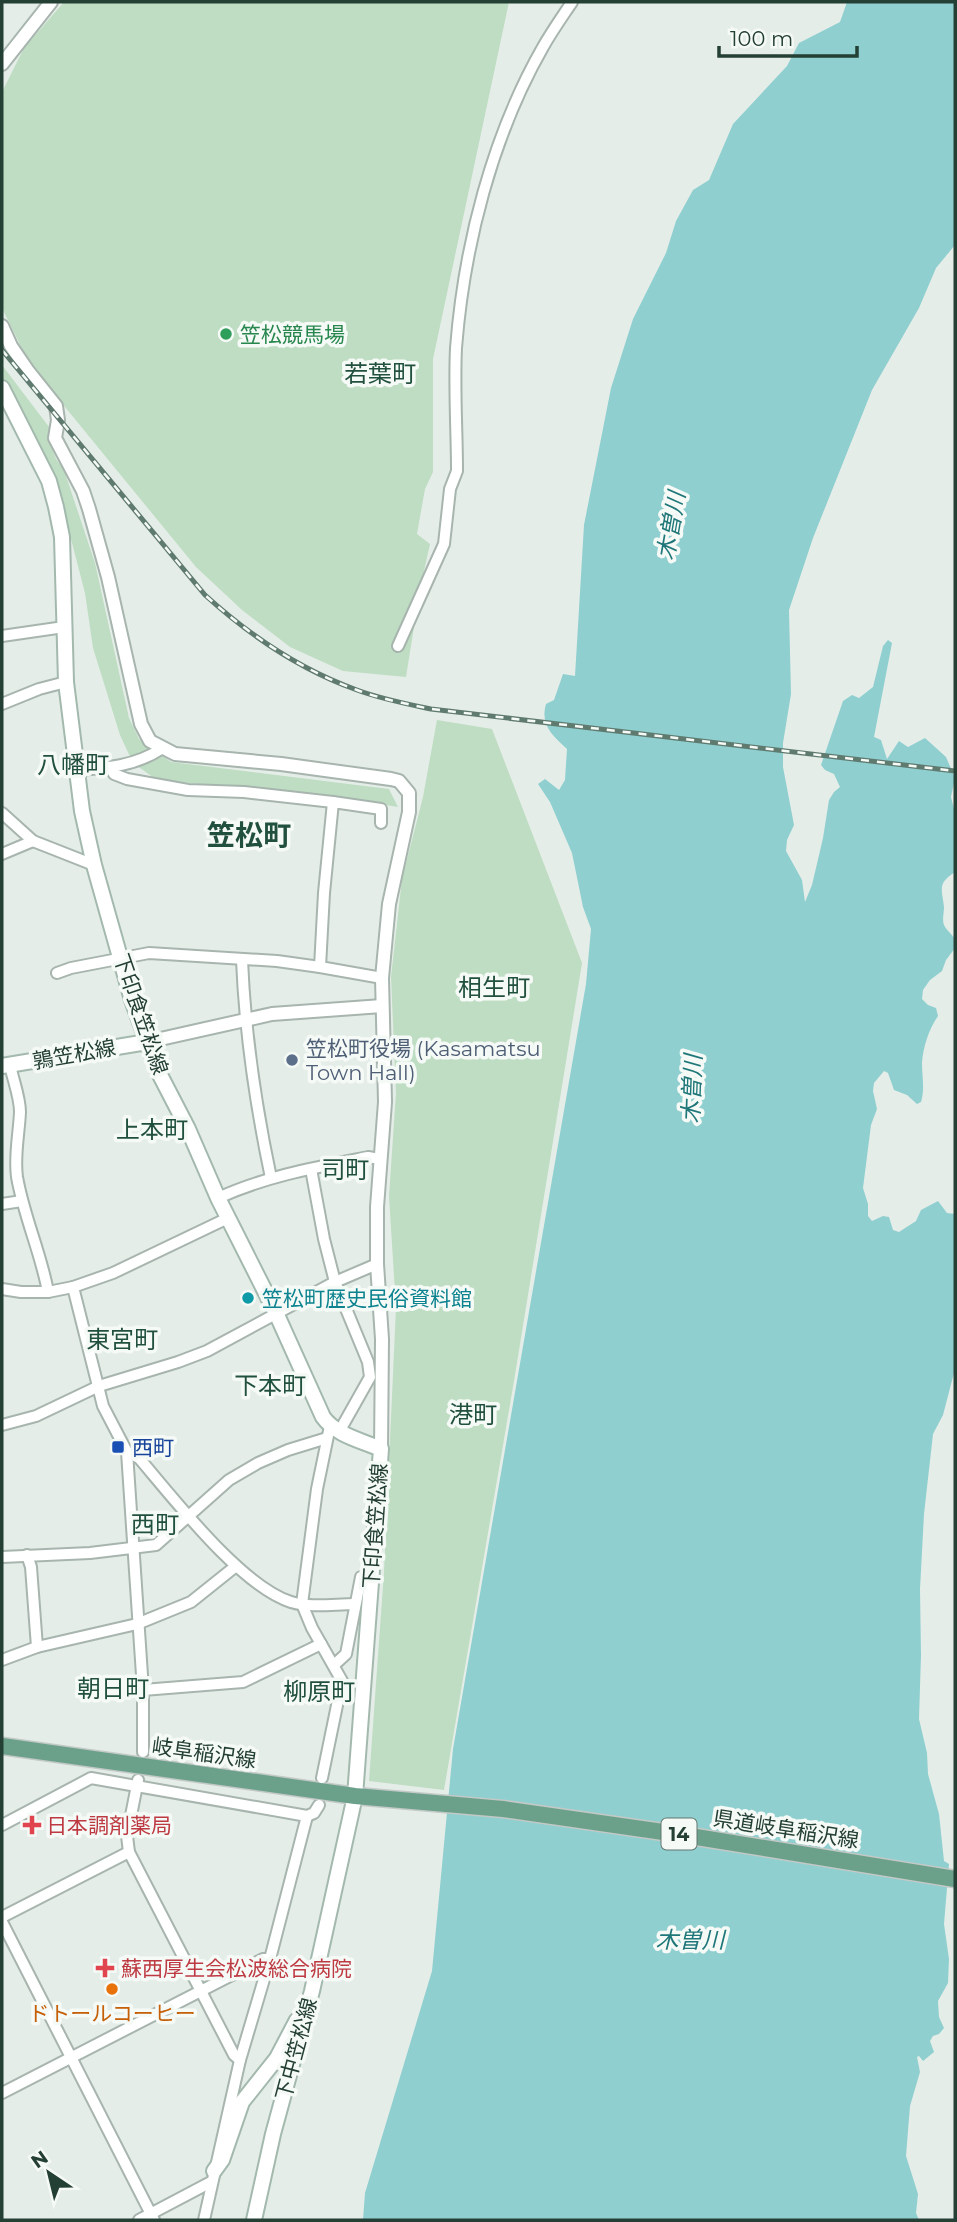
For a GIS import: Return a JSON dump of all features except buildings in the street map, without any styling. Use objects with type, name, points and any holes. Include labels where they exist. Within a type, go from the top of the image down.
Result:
[{"type":"main road","name":"下印食笠松線","points":[[2,388],[49,481],[56,507],[62,537],[66,682],[82,811],[94,865],[132,1000],[147,1042],[158,1072],[277,1315],[323,1417],[332,1432],[381,1448],[355,1796]]},
{"type":"main road","name":"鶉笠松線","points":[[6,1065],[147,1042]]},
{"type":"main road","name":"岐阜稲沢線","points":[[2,1746],[401,1802]]},
{"type":"main road","name":"下中笠松線","points":[[254,2220],[273,2134],[312,1991],[355,1796]]},
{"type":"main road","name":"県道岐阜稲沢線","points":[[401,1802],[503,1809],[955,1879]]},
{"type":"main road","points":[[212,2177],[222,2160],[242,2102],[277,2058],[312,1991]]},
{"type":"street","points":[[2,64],[51,2]]},
{"type":"street","points":[[398,646],[444,544],[450,489],[457,471],[456,350],[473,230],[499,145],[521,92],[543,47],[572,2]]},
{"type":"street","points":[[2,326],[11,346],[56,406],[58,420],[55,438],[83,491],[89,509],[108,577],[141,724],[150,741],[187,757],[281,764],[391,779],[399,781],[410,793],[409,812],[389,904],[382,978],[385,1102],[380,1159],[377,1264],[382,1339],[381,1448]]},
{"type":"street","points":[[2,636],[64,627]]},
{"type":"street","points":[[2,704],[39,688],[66,682]]},
{"type":"street","points":[[77,770],[110,768],[136,762],[161,748]]},
{"type":"street","points":[[110,768],[114,774],[127,779],[188,789],[303,798],[380,809],[381,823]]},
{"type":"street","points":[[320,967],[333,802]]},
{"type":"street","points":[[2,813],[33,841],[94,865]]},
{"type":"street","points":[[2,855],[33,841]]},
{"type":"street","points":[[57,972],[149,953],[277,961],[382,978]]},
{"type":"street","points":[[242,960],[244,1000],[261,1133],[271,1178]]},
{"type":"street","points":[[147,1042],[272,1014],[382,1006]]},
{"type":"street","points":[[6,1065],[20,1110],[17,1174],[22,1200],[43,1264],[48,1292]]},
{"type":"street","points":[[218,1198],[271,1178],[311,1168],[368,1157],[380,1159]]},
{"type":"street","points":[[311,1168],[335,1282],[368,1362],[370,1377],[332,1432],[317,1489],[302,1604],[342,1681],[322,1778]]},
{"type":"street","points":[[2,1204],[22,1200]]},
{"type":"street","points":[[2,1289],[48,1292],[73,1287],[113,1273],[228,1218]]},
{"type":"street","points":[[2,1425],[36,1416],[99,1386],[207,1351],[335,1282],[377,1264]]},
{"type":"street","points":[[73,1287],[103,1406],[127,1452],[143,1690],[143,1752]]},
{"type":"street","points":[[2,1557],[134,1549],[156,1545],[229,1480],[258,1463],[332,1432]]},
{"type":"street","points":[[127,1452],[139,1458],[188,1515],[236,1566],[254,1581],[288,1601],[302,1604],[355,1604]]},
{"type":"street","points":[[27,1555],[31,1567],[37,1647]]},
{"type":"street","points":[[2,1660],[37,1647],[137,1624],[191,1602],[236,1566]]},
{"type":"street","points":[[334,1665],[346,1654],[360,1577],[371,1575]]},
{"type":"street","points":[[143,1690],[243,1682],[321,1644]]},
{"type":"street","points":[[2,1825],[91,1778],[138,1784],[307,1816],[314,1814],[319,1805]]},
{"type":"street","points":[[138,1784],[127,1836],[129,1852],[234,2055],[240,2060]]},
{"type":"street","points":[[204,2220],[240,2060],[270,1959],[307,1816]]},
{"type":"street","points":[[2,1917],[129,1852]]},
{"type":"street","points":[[2,1922],[153,2217]]},
{"type":"street","points":[[2,2093],[263,1959],[270,1959]]},
{"type":"street","points":[[139,2220],[153,2217],[212,2177]]},
{"type":"green space","name":"笠松競馬場","points":[[64,2],[509,2],[433,359],[433,472],[425,489],[417,534],[430,544],[406,677],[343,671],[290,647],[242,610],[196,567],[29,363],[2,308],[2,92],[24,48]]},
{"type":"green space","points":[[2,365],[49,427],[50,443],[64,470],[95,563],[129,718],[139,739],[171,762],[389,789],[398,807],[323,795],[157,780],[133,763],[120,735],[93,648],[85,593],[56,481],[2,378]]},
{"type":"green space","points":[[437,720],[492,729],[582,963],[444,1790],[369,1781],[384,1572],[396,1308],[389,1196],[396,1093],[391,977],[402,879],[423,797]]},
{"type":"water","name":"木曽川","points":[[847,2],[955,2],[955,245],[936,268],[919,308],[872,390],[813,538],[789,610],[791,694],[783,743],[783,767],[794,825],[787,840],[786,851],[802,880],[805,902],[812,885],[829,800],[840,787],[834,774],[821,765],[843,701],[852,695],[859,698],[873,687],[883,646],[888,640],[892,643],[874,737],[881,740],[887,759],[899,741],[908,747],[925,738],[946,757],[955,778],[951,797],[955,813],[955,872],[945,880],[942,891],[943,923],[955,939],[955,948],[942,971],[930,980],[923,990],[922,999],[936,1008],[938,1016],[929,1032],[924,1051],[921,1102],[917,1104],[907,1095],[894,1090],[888,1073],[884,1071],[874,1083],[877,1109],[871,1125],[863,1188],[868,1204],[868,1216],[872,1221],[883,1216],[889,1217],[893,1230],[899,1232],[916,1221],[921,1210],[938,1201],[947,1213],[955,1214],[955,1369],[943,1415],[933,1434],[924,1514],[920,1589],[919,1719],[927,1753],[928,1774],[939,1814],[944,1861],[949,1864],[944,1924],[949,1959],[948,1983],[938,2001],[939,2017],[944,2028],[930,2041],[934,2052],[923,2061],[917,2057],[920,2072],[910,2106],[906,2156],[918,2194],[916,2213],[919,2220],[363,2220],[365,2193],[432,1971],[453,1749],[586,984],[591,929],[583,907],[572,853],[550,802],[538,784],[545,779],[559,790],[565,780],[567,749],[546,724],[545,711],[546,704],[554,700],[563,674],[575,676],[584,525],[611,388],[633,319],[666,253],[676,221],[693,190],[709,180],[733,124],[787,66],[799,43],[840,22]]},
{"type":"railway","points":[[2,350],[205,595],[239,624],[276,650],[336,682],[375,696],[431,709],[955,771]]},
{"type":"place","name":"笠松競馬場","points":[[226,334]]},
{"type":"place","name":"笠松町役場 (Kasamatsu Town Hall)","points":[[292,1060]]},
{"type":"place","name":"笠松町歴史民俗資料館","points":[[248,1298]]},
{"type":"place","name":"西町","points":[[118,1447]]},
{"type":"place","name":"日本調剤薬局","points":[[32,1825]]},
{"type":"place","name":"蘇西厚生会松波総合病院","points":[[105,1968]]},
{"type":"place","name":"ドトールコーヒー","points":[[112,1989]]},
{"type":"district","name":"若葉町","points":[[380,373]]},
{"type":"district","name":"八幡町","points":[[73,764]]},
{"type":"district","name":"笠松町","points":[[249,835]]},
{"type":"district","name":"相生町","points":[[494,987]]},
{"type":"district","name":"上本町","points":[[152,1129]]},
{"type":"district","name":"司町","points":[[345,1169]]},
{"type":"district","name":"東宮町","points":[[122,1339]]},
{"type":"district","name":"下本町","points":[[270,1385]]},
{"type":"district","name":"港町","points":[[473,1414]]},
{"type":"district","name":"西町","points":[[155,1524]]},
{"type":"district","name":"朝日町","points":[[113,1688]]},
{"type":"district","name":"柳原町","points":[[319,1691]]}]
